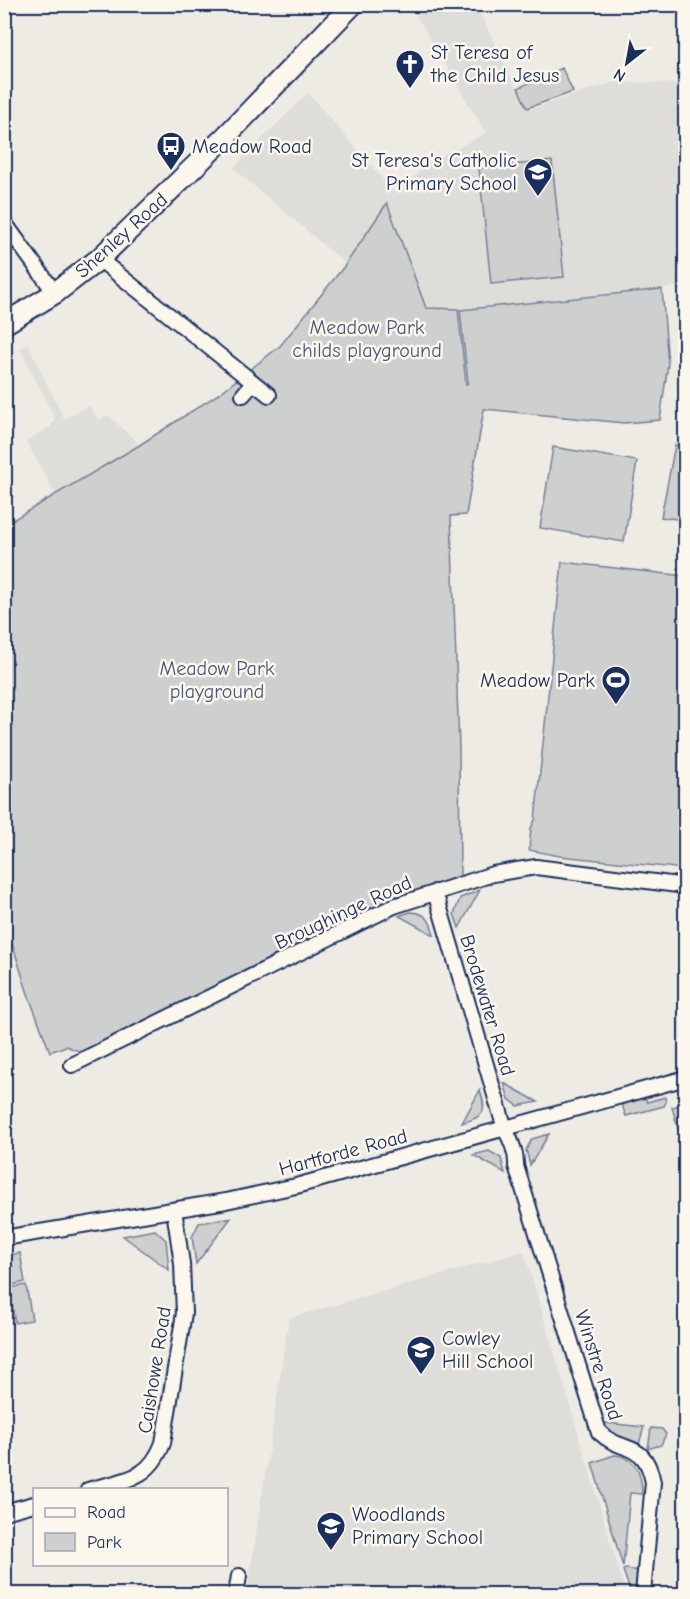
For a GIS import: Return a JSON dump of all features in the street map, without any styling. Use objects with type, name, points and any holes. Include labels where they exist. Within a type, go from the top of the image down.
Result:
[{"type":"main road","name":"Shenley Road","points":[[4,324],[55,293],[99,259],[226,136],[352,4]]},
{"type":"street","points":[[4,222],[55,293]]},
{"type":"street","points":[[99,259],[269,395]]},
{"type":"street","points":[[243,395],[253,383]]},
{"type":"street","name":"Broughinge Road","points":[[72,1065],[394,906],[493,874],[536,867],[686,886]]},
{"type":"street","name":"Brodewater Road","points":[[435,892],[505,1129]]},
{"type":"street","name":"Hartforde Road","points":[[4,1238],[226,1201],[296,1186],[686,1078]]},
{"type":"street","name":"Winstre Road","points":[[505,1129],[512,1142],[517,1159],[516,1166],[599,1432],[617,1446],[632,1448],[642,1456],[650,1469],[653,1482],[643,1594]]},
{"type":"street","name":"Caishowe Road","points":[[95,1488],[144,1473],[159,1456],[163,1443],[184,1313],[183,1264],[174,1210]]},
{"type":"street","points":[[4,1512],[33,1504]]},
{"type":"street","points":[[236,1594],[239,1576]]},
{"type":"shaded area","name":"St Teresa's Catholic Primary School","points":[[410,5],[476,5],[527,110],[614,82],[685,84],[685,286],[458,309],[426,308],[387,204],[346,264],[233,168],[308,93],[395,193],[432,161],[486,133]]},
{"type":"shaded area","points":[[28,344],[64,419],[90,406],[98,421],[108,415],[138,445],[56,495],[26,441],[51,426],[55,418],[20,349]]},
{"type":"shaded area","name":"Cowley Hill School","points":[[524,1251],[626,1594],[247,1594],[289,1318]]},
{"type":"green space","points":[[562,68],[573,92],[527,108],[518,88]]},
{"type":"green space","points":[[552,161],[564,277],[491,284],[479,168]]},
{"type":"green space","points":[[387,203],[426,308],[458,309],[466,384],[468,383],[460,310],[662,289],[668,364],[660,420],[624,423],[484,409],[466,515],[451,516],[459,748],[460,876],[386,903],[83,1053],[66,1046],[50,1052],[28,994],[5,921],[4,525],[138,446],[220,393],[280,346],[346,264]]},
{"type":"green space","points":[[675,445],[685,445],[685,520],[661,517]]},
{"type":"green space","points":[[553,447],[637,461],[624,542],[540,528]]},
{"type":"green space","name":"Meadow Park","points":[[562,562],[685,576],[685,869],[560,856],[529,850],[531,828],[535,820]]},
{"type":"green space","points":[[480,890],[459,928],[454,914],[460,898]]},
{"type":"green space","points":[[416,912],[427,918],[434,935],[399,916]]},
{"type":"green space","points":[[504,1083],[538,1102],[518,1106],[509,1099]]},
{"type":"green space","points":[[480,1090],[483,1109],[480,1116],[462,1123]]},
{"type":"green space","points":[[665,1097],[664,1106],[626,1116],[622,1105],[645,1098],[647,1102]]},
{"type":"green space","points":[[686,1104],[685,1153],[672,1107]]},
{"type":"green space","points":[[549,1134],[530,1165],[526,1150],[532,1139]]},
{"type":"green space","points":[[489,1151],[501,1158],[505,1173],[473,1155]]},
{"type":"green space","points":[[231,1218],[196,1264],[192,1237],[199,1223]]},
{"type":"green space","points":[[155,1230],[166,1240],[169,1270],[123,1236]]},
{"type":"green space","points":[[20,1253],[25,1282],[8,1286],[5,1256]]},
{"type":"green space","points":[[26,1285],[32,1320],[15,1323],[9,1288]]},
{"type":"green space","points":[[602,1423],[644,1427],[639,1444],[614,1435]]},
{"type":"green space","points":[[651,1428],[662,1429],[666,1434],[661,1445],[648,1449]]},
{"type":"green space","points":[[614,1455],[622,1456],[633,1463],[642,1487],[642,1494],[630,1493],[623,1567],[592,1463]]},
{"type":"green space","points":[[623,1570],[639,1571],[637,1594],[631,1594]]},
{"type":"place","name":"St Teresa of the Child Jesus","points":[[410,90]]},
{"type":"place","name":"Meadow Road","points":[[171,172]]},
{"type":"place","name":"St Teresa's Catholic Primary School","points":[[538,198]]},
{"type":"place","name":"Meadow Park","points":[[616,706]]},
{"type":"place","name":"Cowley Hill School","points":[[421,1376]]},
{"type":"place","name":"Woodlands Primary School","points":[[331,1552]]},
{"type":"park label","name":"Meadow Park childs playground","points":[[367,338]]},
{"type":"park label","name":"Meadow Park playground","points":[[217,680]]}]
